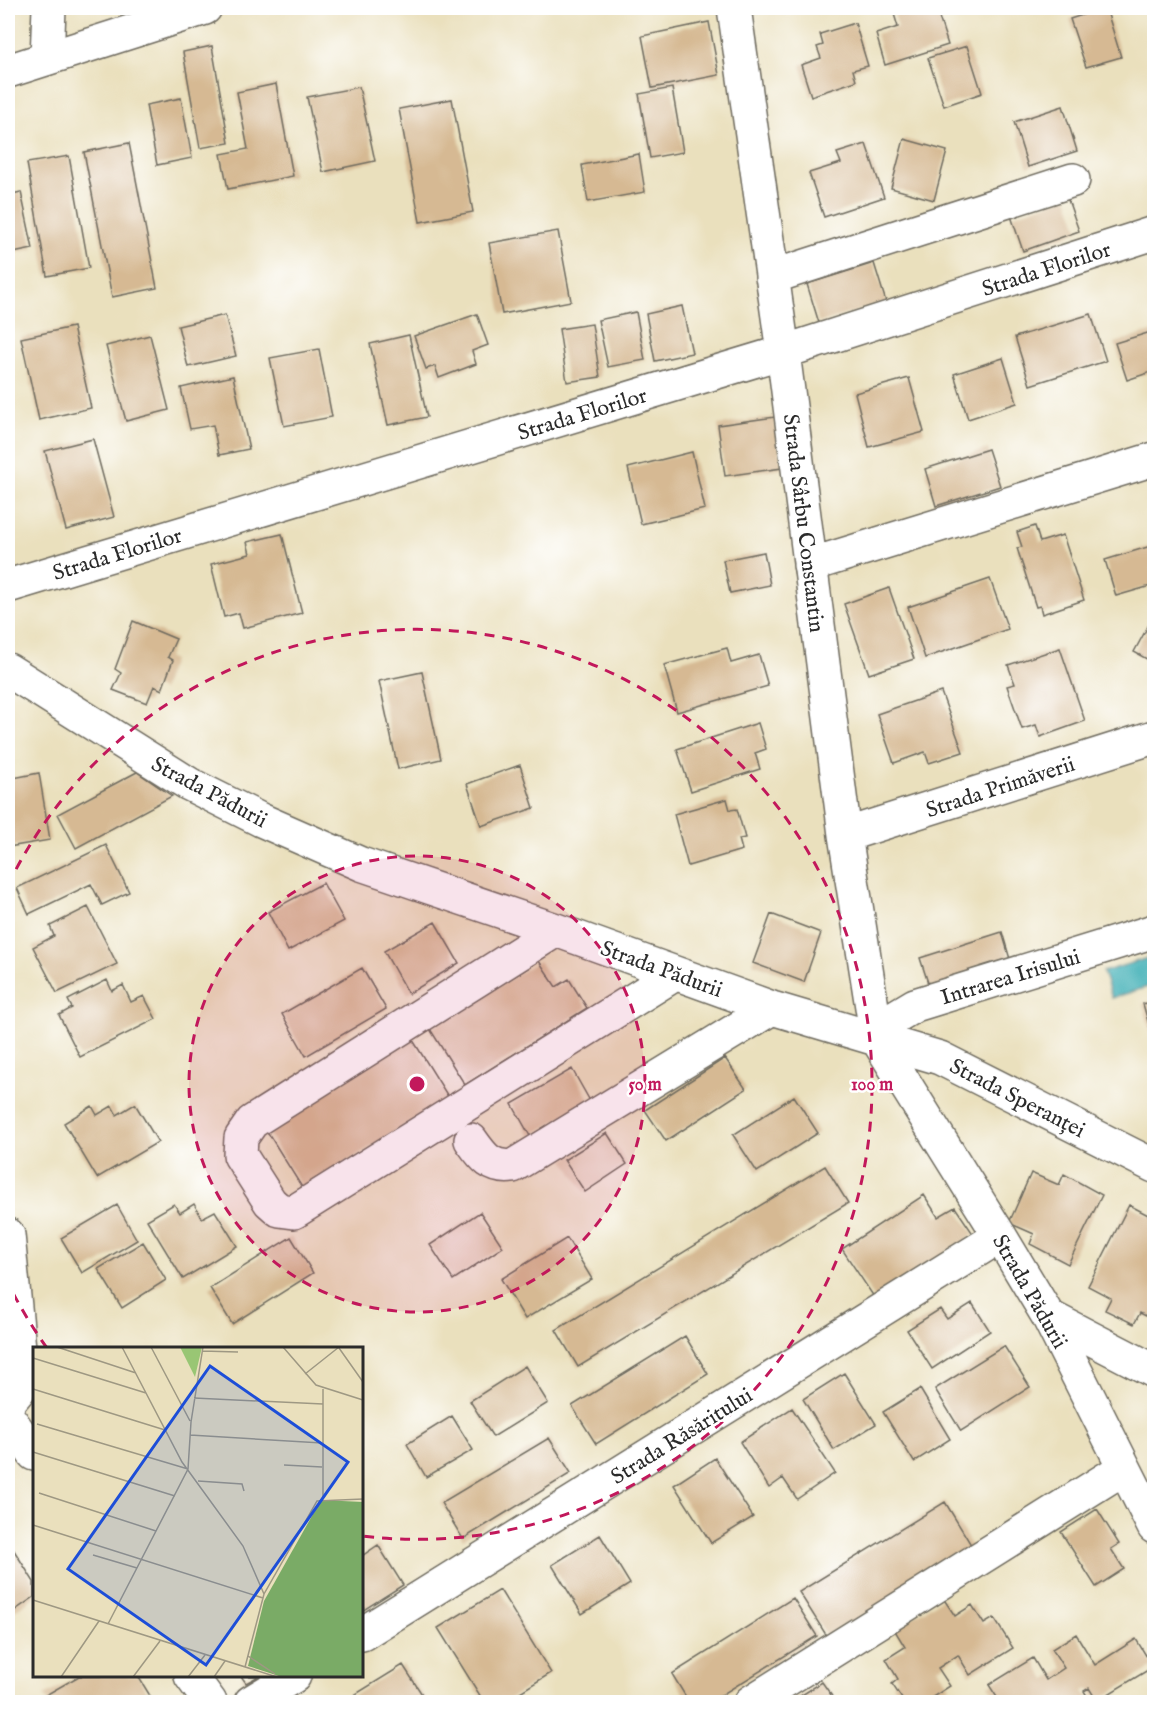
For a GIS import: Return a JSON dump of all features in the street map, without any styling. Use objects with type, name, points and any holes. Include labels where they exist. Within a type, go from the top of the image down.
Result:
[{"type":"street","points":[[47,58],[49,8]]},
{"type":"street","points":[[8,71],[205,8]]},
{"type":"street","name":"Strada Sârbu Constantin","points":[[734,8],[783,352],[845,835],[877,1039]]},
{"type":"street","points":[[772,278],[1073,180]]},
{"type":"street","name":"Strada Florilor","points":[[8,586],[783,352],[1155,233]]},
{"type":"street","points":[[810,565],[1155,459]]},
{"type":"street","name":"Strada Pădurii","points":[[8,670],[189,784],[261,820],[361,864],[556,930],[772,1008],[877,1039],[1048,1316],[1155,1527]]},
{"type":"street","name":"Strada Primăverii","points":[[845,835],[1155,737]]},
{"type":"street","points":[[556,930],[252,1122],[241,1138],[240,1155],[270,1202],[279,1210],[294,1212],[675,974]]},
{"type":"street","name":"Intrarea Irisului","points":[[877,1039],[895,1017],[915,1005],[1155,931]]},
{"type":"street","points":[[471,1140],[487,1160],[502,1167],[513,1166],[772,1008]]},
{"type":"street","name":"Strada Speranței","points":[[877,1039],[940,1058],[1155,1166]]},
{"type":"street","points":[[8,1234],[21,1369],[18,1391],[8,1402]]},
{"type":"street","name":"Strada Răsăritului","points":[[363,1633],[1000,1236]]},
{"type":"street","points":[[1048,1316],[1155,1371]]},
{"type":"street","points":[[8,1417],[33,1453]]},
{"type":"street","points":[[751,1702],[1124,1468]]},
{"type":"street","points":[[192,1677],[210,1702]]},
{"type":"street","points":[[251,1702],[292,1677]]},
{"type":"water","points":[[1154,956],[1154,985],[1112,998],[1103,972]]},
{"type":"building","points":[[914,8],[936,8],[948,45],[885,65],[876,34],[898,27],[894,14]]},
{"type":"building","points":[[1106,8],[1121,57],[1086,67],[1070,19]]},
{"type":"building","points":[[709,22],[719,75],[652,88],[642,36]]},
{"type":"building","points":[[855,23],[868,66],[853,70],[856,81],[811,96],[801,65],[821,58],[817,47],[823,45],[820,34]]},
{"type":"building","points":[[212,46],[229,143],[200,148],[183,52]]},
{"type":"building","points":[[967,46],[982,93],[944,106],[928,58]]},
{"type":"building","points":[[276,84],[293,176],[228,189],[221,154],[248,149],[237,92]]},
{"type":"building","points":[[359,87],[375,161],[323,172],[307,97]]},
{"type":"building","points":[[672,88],[683,152],[650,158],[639,94]]},
{"type":"building","points":[[181,98],[192,158],[157,165],[146,105]]},
{"type":"building","points":[[452,99],[473,212],[420,222],[399,109]]},
{"type":"building","points":[[1063,106],[1077,151],[1028,167],[1014,122]]},
{"type":"building","points":[[904,139],[947,151],[934,200],[891,188]]},
{"type":"building","points":[[129,143],[157,288],[112,297],[84,152]]},
{"type":"building","points":[[866,144],[884,197],[824,217],[809,173],[841,163],[837,153]]},
{"type":"building","points":[[639,154],[645,192],[588,202],[582,165]]},
{"type":"building","points":[[69,156],[89,268],[47,276],[27,163]]},
{"type":"building","points":[[21,192],[33,249],[8,254],[8,195]]},
{"type":"building","points":[[1067,197],[1079,231],[1023,251],[1011,216]]},
{"type":"building","points":[[558,231],[571,301],[502,314],[489,243]]},
{"type":"building","points":[[874,263],[886,302],[819,323],[807,284]]},
{"type":"building","points":[[682,306],[692,353],[655,361],[646,314]]},
{"type":"building","points":[[636,312],[645,360],[608,367],[598,320]]},
{"type":"building","points":[[477,314],[488,345],[472,351],[476,364],[439,378],[435,366],[426,369],[414,336]]},
{"type":"building","points":[[1091,314],[1106,361],[1030,385],[1015,337]]},
{"type":"building","points":[[225,315],[236,356],[188,367],[178,326]]},
{"type":"building","points":[[592,324],[600,377],[567,382],[559,329]]},
{"type":"building","points":[[73,327],[91,408],[39,420],[21,338]]},
{"type":"building","points":[[1154,331],[1154,371],[1127,380],[1115,343]]},
{"type":"building","points":[[150,335],[169,410],[126,421],[106,346]]},
{"type":"building","points":[[409,335],[427,417],[388,425],[370,344]]},
{"type":"building","points":[[319,349],[332,417],[284,426],[270,358]]},
{"type":"building","points":[[1003,358],[1017,403],[968,419],[954,374]]},
{"type":"building","points":[[233,376],[249,449],[219,455],[213,425],[190,429],[181,388]]},
{"type":"building","points":[[909,378],[924,432],[869,447],[855,393]]},
{"type":"building","points":[[775,417],[782,468],[725,476],[718,425]]},
{"type":"building","points":[[93,439],[114,517],[66,530],[45,451]]},
{"type":"building","points":[[988,449],[1000,486],[936,506],[925,469]]},
{"type":"building","points":[[692,452],[705,509],[641,524],[628,468]]},
{"type":"building","points":[[1035,526],[1040,542],[1063,535],[1084,600],[1042,614],[1040,606],[1036,607],[1017,548],[1022,547],[1017,532]]},
{"type":"building","points":[[282,534],[302,613],[243,628],[239,613],[224,617],[211,564],[250,554],[247,542]]},
{"type":"building","points":[[1154,545],[1154,585],[1116,596],[1105,560]]},
{"type":"building","points":[[764,552],[770,585],[730,593],[723,560]]},
{"type":"building","points":[[990,579],[1008,629],[925,658],[908,607]]},
{"type":"building","points":[[889,588],[914,659],[869,674],[844,604]]},
{"type":"building","points":[[1154,615],[1154,663],[1134,652]]},
{"type":"building","points":[[133,621],[176,639],[168,657],[173,660],[162,690],[154,686],[147,703],[113,690],[121,673],[115,669]]},
{"type":"building","points":[[727,648],[731,663],[759,655],[768,686],[677,712],[664,665]]},
{"type":"building","points":[[1060,648],[1085,721],[1040,737],[1036,725],[1022,729],[1007,686],[1015,684],[1008,665]]},
{"type":"building","points":[[422,672],[441,759],[398,769],[379,681]]},
{"type":"building","points":[[941,692],[963,752],[929,763],[925,752],[894,763],[877,714]]},
{"type":"building","points":[[758,723],[766,749],[755,753],[760,769],[691,791],[677,749]]},
{"type":"building","points":[[520,765],[534,808],[481,826],[467,784]]},
{"type":"building","points":[[137,772],[172,796],[76,848],[58,814]]},
{"type":"building","points":[[39,773],[50,840],[8,847],[8,779]]},
{"type":"building","points":[[727,799],[730,810],[737,809],[745,838],[739,839],[742,850],[688,866],[674,814]]},
{"type":"building","points":[[106,845],[129,892],[102,905],[91,884],[29,914],[17,888]]},
{"type":"building","points":[[323,883],[344,921],[288,951],[268,912]]},
{"type":"building","points":[[88,907],[117,964],[57,993],[33,947],[54,936],[50,926]]},
{"type":"building","points":[[771,914],[821,933],[804,982],[753,963]]},
{"type":"building","points":[[435,922],[459,963],[408,994],[384,951]]},
{"type":"building","points":[[1002,932],[1012,966],[931,992],[920,958]]},
{"type":"building","points":[[539,961],[556,987],[569,979],[587,1008],[465,1085],[430,1029]]},
{"type":"building","points":[[362,968],[386,1009],[306,1056],[282,1014]]},
{"type":"building","points":[[107,980],[112,991],[123,985],[131,1002],[144,996],[156,1019],[80,1057],[59,1015],[72,1008],[68,1000]]},
{"type":"building","points":[[1154,1000],[1154,1042],[1143,1004]]},
{"type":"building","points":[[411,1037],[449,1098],[303,1189],[265,1128]]},
{"type":"building","points":[[725,1058],[746,1089],[666,1141],[645,1110]]},
{"type":"building","points":[[572,1069],[590,1101],[530,1136],[512,1104]]},
{"type":"building","points":[[794,1096],[818,1133],[757,1172],[733,1135]]},
{"type":"building","points":[[135,1104],[158,1142],[97,1178],[64,1123],[92,1106],[97,1115],[112,1106],[117,1115]]},
{"type":"building","points":[[607,1133],[627,1164],[585,1192],[564,1160]]},
{"type":"building","points":[[825,1166],[848,1203],[578,1367],[556,1330]]},
{"type":"building","points":[[1031,1173],[1059,1185],[1064,1174],[1102,1195],[1068,1264],[1030,1244],[1034,1234],[1009,1223]]},
{"type":"building","points":[[924,1195],[938,1217],[955,1207],[974,1235],[876,1300],[842,1249]]},
{"type":"building","points":[[174,1204],[180,1213],[194,1204],[202,1218],[215,1211],[237,1246],[183,1279],[147,1220]]},
{"type":"building","points":[[117,1205],[137,1240],[82,1273],[61,1238]]},
{"type":"building","points":[[1129,1205],[1154,1218],[1154,1315],[1152,1319],[1140,1313],[1134,1324],[1105,1310],[1111,1298],[1088,1286]]},
{"type":"building","points":[[480,1212],[503,1247],[453,1280],[430,1245]]},
{"type":"building","points":[[291,1237],[313,1273],[232,1324],[210,1288]]},
{"type":"building","points":[[567,1238],[592,1279],[525,1319],[501,1279]]},
{"type":"building","points":[[143,1242],[166,1280],[122,1308],[98,1269]]},
{"type":"building","points":[[972,1303],[990,1331],[932,1369],[907,1330],[940,1309],[947,1319]]},
{"type":"building","points":[[685,1336],[708,1374],[596,1444],[572,1406]]},
{"type":"building","points":[[1004,1346],[1030,1387],[961,1431],[935,1389]]},
{"type":"building","points":[[525,1366],[548,1403],[493,1437],[470,1401]]},
{"type":"building","points":[[844,1373],[876,1424],[834,1450],[803,1399]]},
{"type":"building","points":[[920,1389],[950,1439],[914,1462],[883,1412]]},
{"type":"building","points":[[792,1408],[835,1473],[797,1499],[783,1478],[769,1488],[740,1442]]},
{"type":"building","points":[[452,1416],[473,1450],[426,1477],[407,1444]]},
{"type":"building","points":[[549,1438],[571,1473],[463,1539],[441,1503]]},
{"type":"building","points":[[715,1458],[753,1517],[711,1543],[674,1485]]},
{"type":"building","points":[[945,1502],[973,1548],[828,1638],[799,1592]]},
{"type":"building","points":[[1097,1509],[1119,1544],[1111,1549],[1124,1569],[1096,1587],[1061,1532]]},
{"type":"building","points":[[600,1535],[630,1584],[582,1614],[552,1565]]},
{"type":"building","points":[[10,1544],[33,1580],[33,1598],[8,1615],[8,1546]]},
{"type":"building","points":[[378,1545],[403,1585],[363,1610],[363,1555]]},
{"type":"building","points":[[500,1590],[551,1673],[504,1702],[484,1702],[438,1628]]},
{"type":"building","points":[[793,1598],[817,1636],[710,1702],[689,1702],[672,1674]]},
{"type":"building","points":[[943,1598],[955,1616],[972,1605],[984,1624],[994,1618],[1013,1648],[970,1675],[958,1655],[938,1668],[950,1686],[925,1702],[904,1702],[892,1684],[898,1679],[886,1659],[905,1647],[894,1629]]},
{"type":"building","points":[[1076,1634],[1095,1665],[1136,1639],[1153,1667],[1097,1701],[1089,1688],[1084,1691],[1090,1701],[1088,1702],[1021,1702],[1020,1700],[1000,1702],[989,1685],[1033,1658],[1046,1680],[1064,1668],[1052,1649]]},
{"type":"building","points":[[403,1665],[427,1702],[343,1702]]},
{"type":"building","points":[[77,1677],[139,1677],[152,1699],[145,1702],[48,1702],[44,1696]]},
{"type":"building","points":[[242,1677],[257,1677],[246,1683]]},
{"type":"building","points":[[822,1682],[836,1702],[791,1702]]}]
